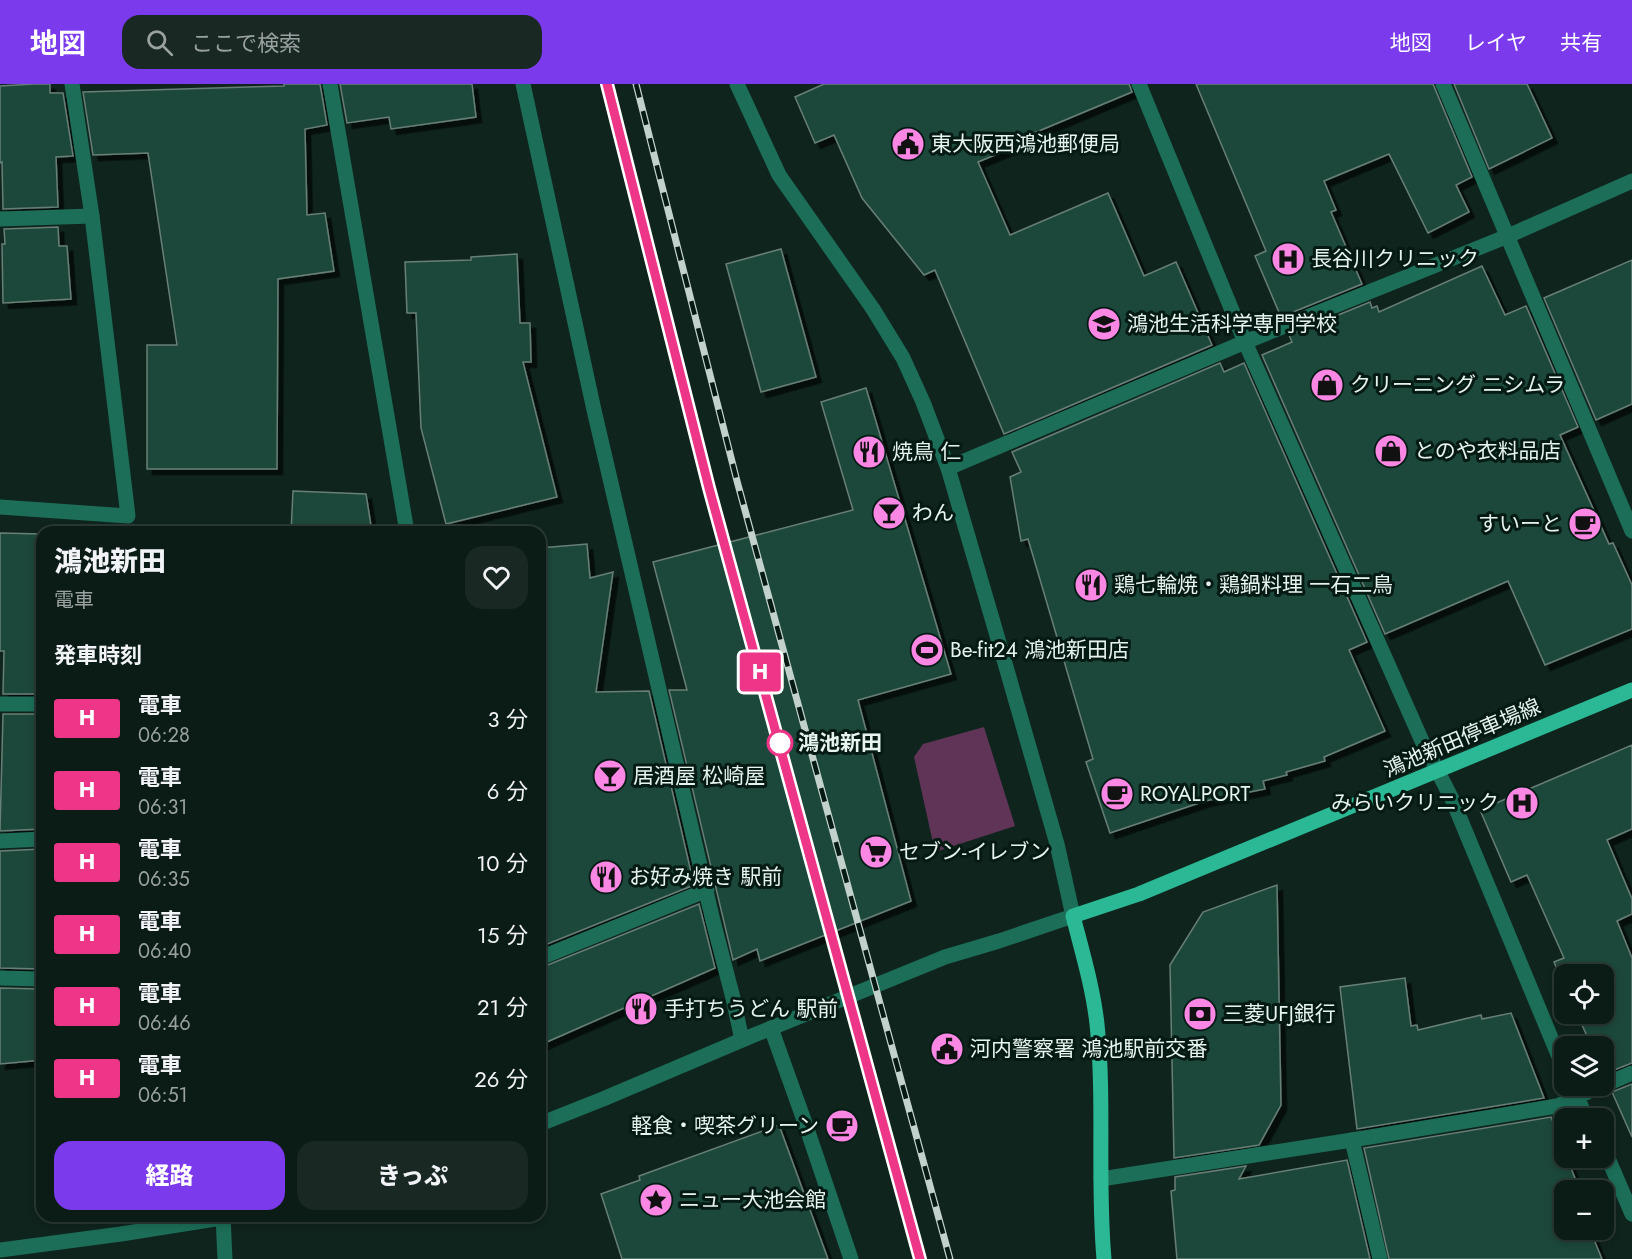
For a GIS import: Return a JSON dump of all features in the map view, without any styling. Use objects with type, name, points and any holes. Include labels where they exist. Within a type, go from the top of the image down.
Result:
[{"type":"main road","name":"鴻池新田停車場線","points":[[1073,916],[1139,894],[1632,690]]},
{"type":"main road","points":[[1073,916],[1097,1023],[1104,1259]]},
{"type":"street","points":[[0,507],[128,516],[92,216],[72,84]]},
{"type":"street","points":[[330,84],[406,526]]},
{"type":"street","points":[[523,84],[594,410],[712,921],[742,1040]]},
{"type":"street","points":[[546,1122],[945,957],[1073,916],[1057,844],[948,468],[923,402],[903,358],[855,281],[779,175],[737,84]]},
{"type":"street","points":[[1139,84],[1245,342],[1422,741],[1452,799],[1554,1045]]},
{"type":"street","points":[[1443,84],[1632,531]]},
{"type":"street","points":[[948,468],[1245,342],[1508,236],[1632,181]]},
{"type":"street","points":[[0,219],[92,216]]},
{"type":"street","points":[[0,704],[36,704]]},
{"type":"street","points":[[0,841],[36,839]]},
{"type":"street","points":[[546,956],[706,890]]},
{"type":"street","points":[[0,978],[36,979]]},
{"type":"street","points":[[771,1028],[850,1259]]},
{"type":"street","points":[[1614,1081],[1632,1073]]},
{"type":"street","points":[[1101,1179],[1557,1107],[1569,1096]]},
{"type":"street","points":[[1352,1140],[1380,1259]]},
{"type":"street","points":[[1612,1168],[1632,1214]]},
{"type":"street","points":[[0,1250],[195,1222]]},
{"type":"street","points":[[225,1259],[227,1222]]},
{"type":"shaded area","points":[[984,727],[1015,826],[935,852],[914,757],[923,744]]},
{"type":"building","points":[[50,84],[50,93],[63,93],[73,156],[56,157],[58,207],[3,209],[2,162],[0,163],[0,86]]},
{"type":"building","points":[[284,84],[320,84],[327,125],[305,129],[307,215],[325,213],[334,271],[278,279],[277,469],[147,469],[147,345],[177,345],[148,153],[93,155],[83,92],[284,86]]},
{"type":"building","points":[[340,84],[472,84],[476,117],[391,129],[389,117],[347,123]]},
{"type":"building","points":[[824,84],[1129,84],[1132,92],[1034,133],[1036,138],[978,162],[1010,235],[1108,193],[1144,276],[1176,262],[1212,345],[1004,434],[935,270],[924,275],[862,198],[834,135],[815,143],[795,97]]},
{"type":"building","points":[[1196,84],[1433,84],[1472,177],[1456,185],[1469,212],[1428,233],[1389,154],[1324,181],[1336,210],[1331,212],[1362,284],[1281,317],[1255,256],[1266,251]]},
{"type":"building","points":[[1454,84],[1527,84],[1552,138],[1489,169]]},
{"type":"building","points":[[58,227],[59,246],[67,246],[71,299],[3,303],[4,229]]},
{"type":"building","points":[[781,249],[816,377],[761,392],[726,264]]},
{"type":"building","points":[[517,254],[520,323],[530,323],[531,362],[523,362],[557,497],[446,524],[421,428],[416,313],[407,313],[405,262],[471,260],[471,257]]},
{"type":"building","points":[[1632,260],[1632,404],[1596,420],[1544,298]]},
{"type":"building","points":[[1482,266],[1505,315],[1526,306],[1578,427],[1560,435],[1609,544],[1613,543],[1632,585],[1632,629],[1545,665],[1508,581],[1385,634],[1262,355],[1292,342],[1289,335],[1370,302],[1372,308],[1377,306],[1379,312]]},
{"type":"building","points":[[1220,363],[1224,372],[1244,363],[1367,642],[1349,650],[1385,731],[1324,757],[1325,761],[1263,781],[1265,789],[1205,801],[1110,833],[1086,762],[1093,759],[1028,539],[1021,541],[1010,477],[1021,472],[1012,452]]},
{"type":"building","points":[[866,388],[951,674],[858,700],[911,901],[760,961],[757,949],[733,960],[669,690],[687,690],[653,562],[853,510],[821,402]]},
{"type":"building","points":[[293,491],[366,494],[371,526],[291,526]]},
{"type":"building","points":[[0,533],[36,534],[36,694],[3,694],[4,651],[0,651]]},
{"type":"building","points":[[587,544],[590,578],[613,572],[596,692],[649,691],[694,885],[546,945],[546,547]]},
{"type":"building","points":[[3,714],[36,714],[36,829],[0,831]]},
{"type":"building","points":[[1632,745],[1632,829],[1607,840],[1632,899],[1632,914],[1617,921],[1632,958],[1632,1063],[1614,1070],[1614,1036],[1587,1036],[1582,1024],[1614,1024],[1614,964],[1555,964],[1554,962],[1564,958],[1527,875],[1511,882],[1480,810]]},
{"type":"building","points":[[36,849],[36,969],[0,968],[0,851]]},
{"type":"building","points":[[1277,885],[1281,1105],[1259,1145],[1174,1158],[1170,965],[1203,912]]},
{"type":"building","points":[[699,904],[715,968],[546,1042],[546,966]]},
{"type":"building","points":[[1405,978],[1411,1026],[1417,1025],[1418,1030],[1481,1015],[1482,1019],[1511,1013],[1544,1098],[1357,1129],[1340,987]]},
{"type":"building","points":[[0,988],[36,989],[36,1061],[0,1064]]},
{"type":"building","points":[[1632,1084],[1632,1137],[1614,1096],[1614,1091]]},
{"type":"building","points":[[1551,1117],[1554,1125],[1554,1168],[1571,1168],[1576,1180],[1554,1180],[1554,1240],[1594,1240],[1602,1259],[1389,1259],[1364,1148]]},
{"type":"building","points":[[779,1125],[828,1259],[622,1259],[601,1194],[640,1180],[639,1176]]},
{"type":"building","points":[[1347,1160],[1370,1259],[1177,1259],[1171,1191],[1175,1190],[1175,1177],[1246,1166],[1239,1179]]},
{"type":"railway","points":[[607,84],[709,488],[920,1259]]},
{"type":"railway","points":[[636,84],[737,481],[950,1259]]},
{"type":"train","name":"H","points":[[607,84],[709,488],[920,1259]]},
{"type":"place","name":"東大阪西鴻池郵便局","points":[[908,144]]},
{"type":"place","name":"長谷川クリニック","points":[[1288,259]]},
{"type":"place","name":"鴻池生活科学専門学校","points":[[1104,324]]},
{"type":"place","name":"クリーニング ニシムラ","points":[[1327,385]]},
{"type":"place","name":"とのや衣料品店","points":[[1391,451]]},
{"type":"place","name":"焼鳥 仁","points":[[869,452]]},
{"type":"place","name":"わん","points":[[889,513]]},
{"type":"place","name":"すいーと","points":[[1585,524]]},
{"type":"place","name":"鶏七輪焼・鶏鍋料理 一石二鳥","points":[[1091,585]]},
{"type":"place","name":"Be-fit24 鴻池新田店","points":[[927,650]]},
{"type":"place","name":"鴻池新田","points":[[780,743]]},
{"type":"place","name":"居酒屋 松崎屋","points":[[610,776]]},
{"type":"place","name":"ROYALPORT","points":[[1117,794]]},
{"type":"place","name":"みらいクリニック","points":[[1522,803]]},
{"type":"place","name":"セブン-イレブン","points":[[876,852]]},
{"type":"place","name":"お好み焼き 駅前","points":[[606,877]]},
{"type":"place","name":"手打ちうどん 駅前","points":[[641,1009]]},
{"type":"place","name":"三菱UFJ銀行","points":[[1200,1014]]},
{"type":"place","name":"河内警察署 鴻池駅前交番","points":[[947,1049]]},
{"type":"place","name":"軽食・喫茶グリーン","points":[[842,1126]]},
{"type":"place","name":"ニュー大池会館","points":[[656,1200]]}]
